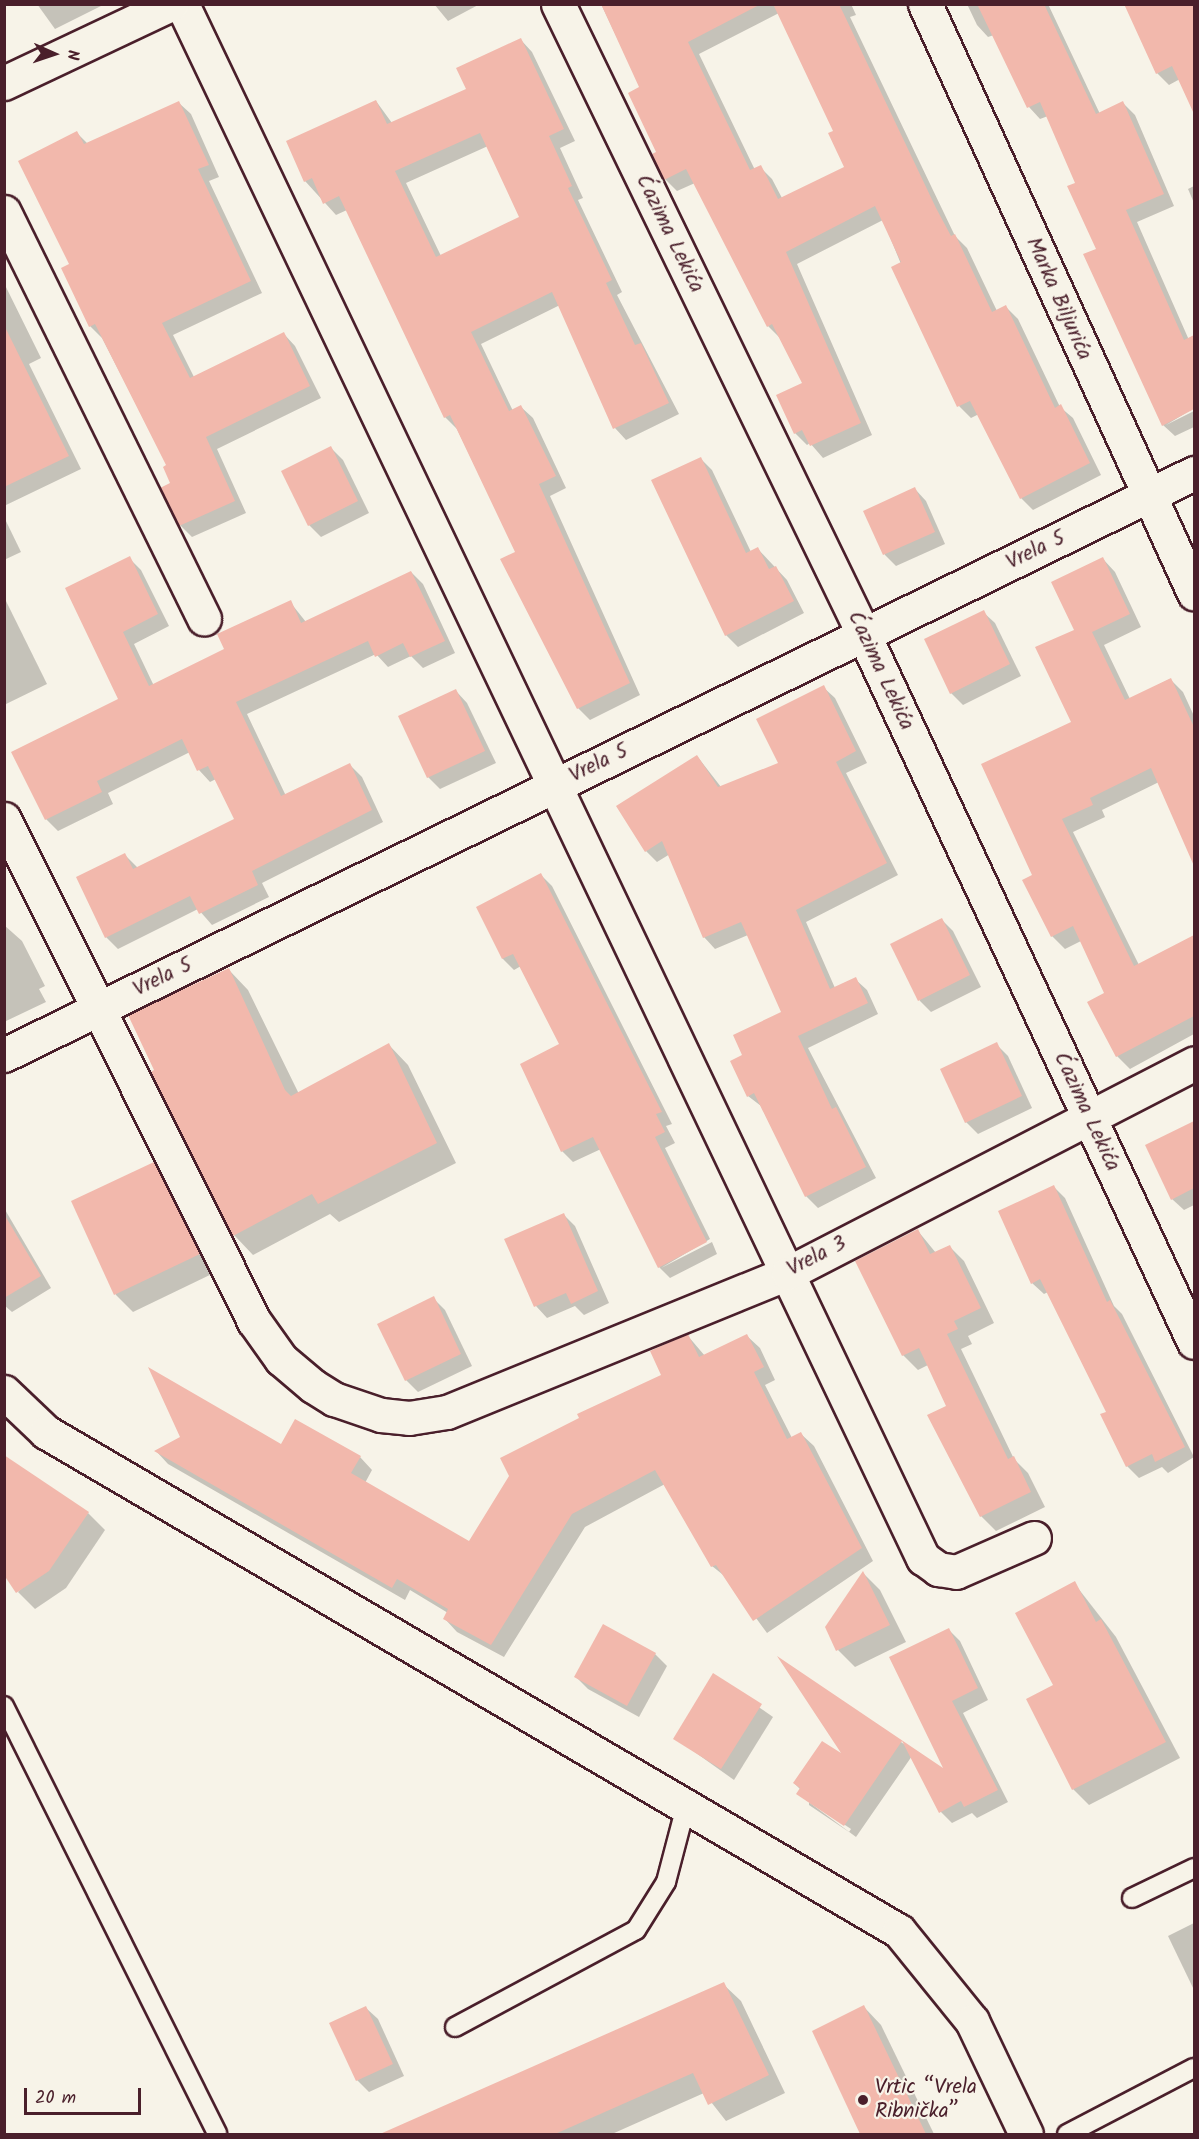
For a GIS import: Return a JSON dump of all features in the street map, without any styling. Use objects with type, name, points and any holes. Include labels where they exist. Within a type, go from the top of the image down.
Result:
[{"type":"street","points":[[4,82],[171,4]]},
{"type":"street","points":[[182,4],[923,1558],[938,1569],[956,1572],[1034,1538]]},
{"type":"street","name":"Ćazima Lekića","points":[[558,4],[864,635],[1194,1342]]},
{"type":"street","name":"Marka Biljurića","points":[[925,4],[1148,496],[1194,592]]},
{"type":"street","points":[[4,212],[204,619]]},
{"type":"street","name":"Vrela 5","points":[[4,1055],[1194,473]]},
{"type":"street","name":"Vrela 3","points":[[4,819],[98,1010],[267,1342],[296,1373],[334,1399],[381,1415],[425,1417],[447,1412],[788,1273],[1194,1063]]},
{"type":"street","points":[[4,1392],[46,1432],[899,1931],[972,2021],[1026,2134]]},
{"type":"lane","points":[[4,1706],[217,2134]]},
{"type":"lane","points":[[455,2027],[636,1930],[666,1882],[686,1806]]},
{"type":"lane","points":[[1132,1898],[1194,1868]]},
{"type":"lane","points":[[1067,2134],[1194,2068]]},
{"type":"building","points":[[601,4],[761,4],[688,42],[750,170],[761,165],[778,199],[844,167],[828,133],[833,131],[773,4],[839,4],[936,208],[951,236],[955,234],[992,312],[1006,305],[1055,408],[1061,404],[1090,463],[1020,499],[970,401],[957,407],[891,267],[901,262],[875,206],[786,252],[861,423],[810,446],[802,430],[794,434],[776,395],[802,383],[772,324],[767,327],[686,169],[664,180],[652,154],[656,152],[628,93],[639,87]]},
{"type":"building","points":[[977,4],[1044,4],[1096,114],[1123,101],[1164,194],[1126,210],[1184,340],[1194,335],[1194,409],[1162,426],[1083,254],[1096,249],[1067,186],[1075,183],[1040,102],[1027,108]]},
{"type":"building","points":[[1124,4],[1194,4],[1194,114],[1172,66],[1156,74]]},
{"type":"building","points":[[521,38],[564,129],[549,136],[572,186],[568,188],[612,280],[606,283],[635,345],[641,343],[669,403],[613,429],[552,292],[471,332],[509,411],[521,405],[556,476],[539,484],[630,683],[577,709],[500,559],[515,552],[450,415],[444,418],[339,196],[323,204],[312,178],[304,182],[286,141],[376,100],[387,124],[466,89],[456,68]],"holes":[[[480,133],[519,217],[436,257],[395,171]]]},
{"type":"building","points":[[179,101],[209,165],[198,169],[251,281],[162,323],[190,378],[284,332],[310,386],[206,437],[235,501],[179,526],[160,488],[170,483],[163,467],[166,465],[95,324],[89,327],[61,268],[69,264],[18,161],[77,131],[84,144]]},
{"type":"building","points":[[4,325],[69,456],[4,487]]},
{"type":"building","points":[[331,446],[358,501],[308,526],[281,471]]},
{"type":"building","points":[[701,457],[746,553],[758,547],[769,569],[776,566],[794,601],[725,636],[651,480]]},
{"type":"building","points":[[915,487],[935,532],[883,555],[863,511]]},
{"type":"building","points":[[130,556],[158,614],[123,632],[149,686],[224,649],[217,634],[291,600],[301,623],[411,571],[445,641],[410,657],[403,643],[375,657],[368,641],[236,702],[281,796],[350,763],[372,810],[252,871],[258,885],[199,914],[190,896],[105,938],[76,877],[125,853],[133,869],[234,819],[208,766],[197,771],[182,739],[97,781],[102,792],[45,820],[11,752],[118,699],[65,588]]},
{"type":"building","points":[[1103,557],[1130,614],[1092,632],[1125,700],[1171,678],[1194,727],[1194,866],[1151,768],[1090,798],[1093,805],[1062,819],[1134,966],[1194,935],[1194,1016],[1116,1057],[1087,1002],[1104,993],[1073,926],[1051,937],[1022,880],[1032,875],[981,764],[1071,722],[1035,647],[1074,630],[1051,582]]},
{"type":"building","points":[[984,610],[1010,664],[950,694],[924,639]]},
{"type":"building","points":[[824,685],[856,751],[836,762],[887,863],[796,910],[830,989],[856,977],[868,1003],[798,1036],[832,1109],[836,1107],[866,1167],[805,1197],[754,1093],[747,1097],[730,1061],[742,1055],[733,1035],[781,1012],[741,922],[703,938],[662,841],[645,852],[616,806],[697,755],[718,787],[778,763],[756,719]]},
{"type":"building","points":[[456,689],[485,751],[427,778],[398,716]]},
{"type":"building","points":[[541,873],[662,1112],[656,1114],[665,1132],[655,1137],[707,1242],[658,1268],[593,1137],[561,1152],[520,1064],[559,1044],[513,954],[502,959],[476,907]]},
{"type":"building","points":[[942,918],[970,975],[918,1001],[890,944]]},
{"type":"building","points":[[229,968],[285,1090],[291,1096],[389,1043],[437,1143],[318,1204],[312,1194],[233,1236],[151,1072],[154,1070],[128,1015]]},
{"type":"building","points":[[997,1042],[1022,1096],[965,1123],[940,1069]]},
{"type":"building","points":[[1194,1121],[1194,1188],[1171,1200],[1145,1145]]},
{"type":"building","points":[[154,1162],[200,1254],[114,1295],[71,1201]]},
{"type":"building","points":[[1054,1185],[1107,1302],[1110,1300],[1185,1447],[1155,1462],[1152,1454],[1126,1467],[1100,1414],[1106,1412],[1040,1279],[1031,1284],[998,1211]]},
{"type":"building","points":[[564,1213],[598,1291],[571,1304],[566,1293],[534,1307],[504,1239]]},
{"type":"building","points":[[4,1214],[41,1276],[4,1298]]},
{"type":"building","points":[[918,1229],[930,1254],[950,1245],[981,1308],[954,1321],[958,1329],[947,1334],[1008,1459],[1014,1456],[1031,1492],[980,1517],[927,1415],[946,1406],[919,1348],[902,1356],[855,1261]]},
{"type":"building","points":[[434,1296],[461,1354],[405,1381],[377,1324]]},
{"type":"building","points":[[688,1334],[699,1357],[747,1334],[764,1367],[754,1372],[787,1439],[801,1432],[862,1548],[753,1621],[716,1565],[711,1567],[655,1470],[572,1514],[491,1645],[443,1619],[448,1609],[397,1579],[392,1588],[154,1451],[180,1437],[148,1367],[281,1444],[295,1419],[361,1456],[351,1473],[469,1541],[509,1476],[500,1458],[579,1418],[577,1414],[661,1375],[650,1351]]},
{"type":"building","points":[[4,1455],[89,1512],[49,1571],[16,1593],[4,1575]]},
{"type":"building","points":[[863,1571],[890,1625],[836,1651],[825,1627]]},
{"type":"building","points":[[1075,1581],[1096,1622],[1101,1619],[1166,1742],[1072,1790],[1026,1699],[1053,1685],[1015,1613]]},
{"type":"building","points":[[603,1624],[656,1653],[627,1706],[574,1677]]},
{"type":"building","points":[[949,1628],[978,1688],[952,1701],[998,1790],[964,1807],[961,1801],[939,1813],[902,1741],[844,1826],[796,1794],[800,1788],[793,1783],[822,1741],[841,1753],[777,1656],[943,1768],[889,1657]]},
{"type":"building","points":[[713,1673],[762,1704],[721,1769],[673,1739]]},
{"type":"building","points":[[724,1982],[769,2075],[708,2105],[693,2073],[555,2134],[380,2134]]},
{"type":"building","name":"Vrtic “Vrela Ribnička”","points":[[864,2005],[926,2134],[860,2134],[812,2031]]},
{"type":"building","points":[[366,2006],[393,2064],[356,2081],[329,2023]]},
{"type":"place","name":"Vrtic “Vrela Ribnička”","points":[[863,2100]]}]
